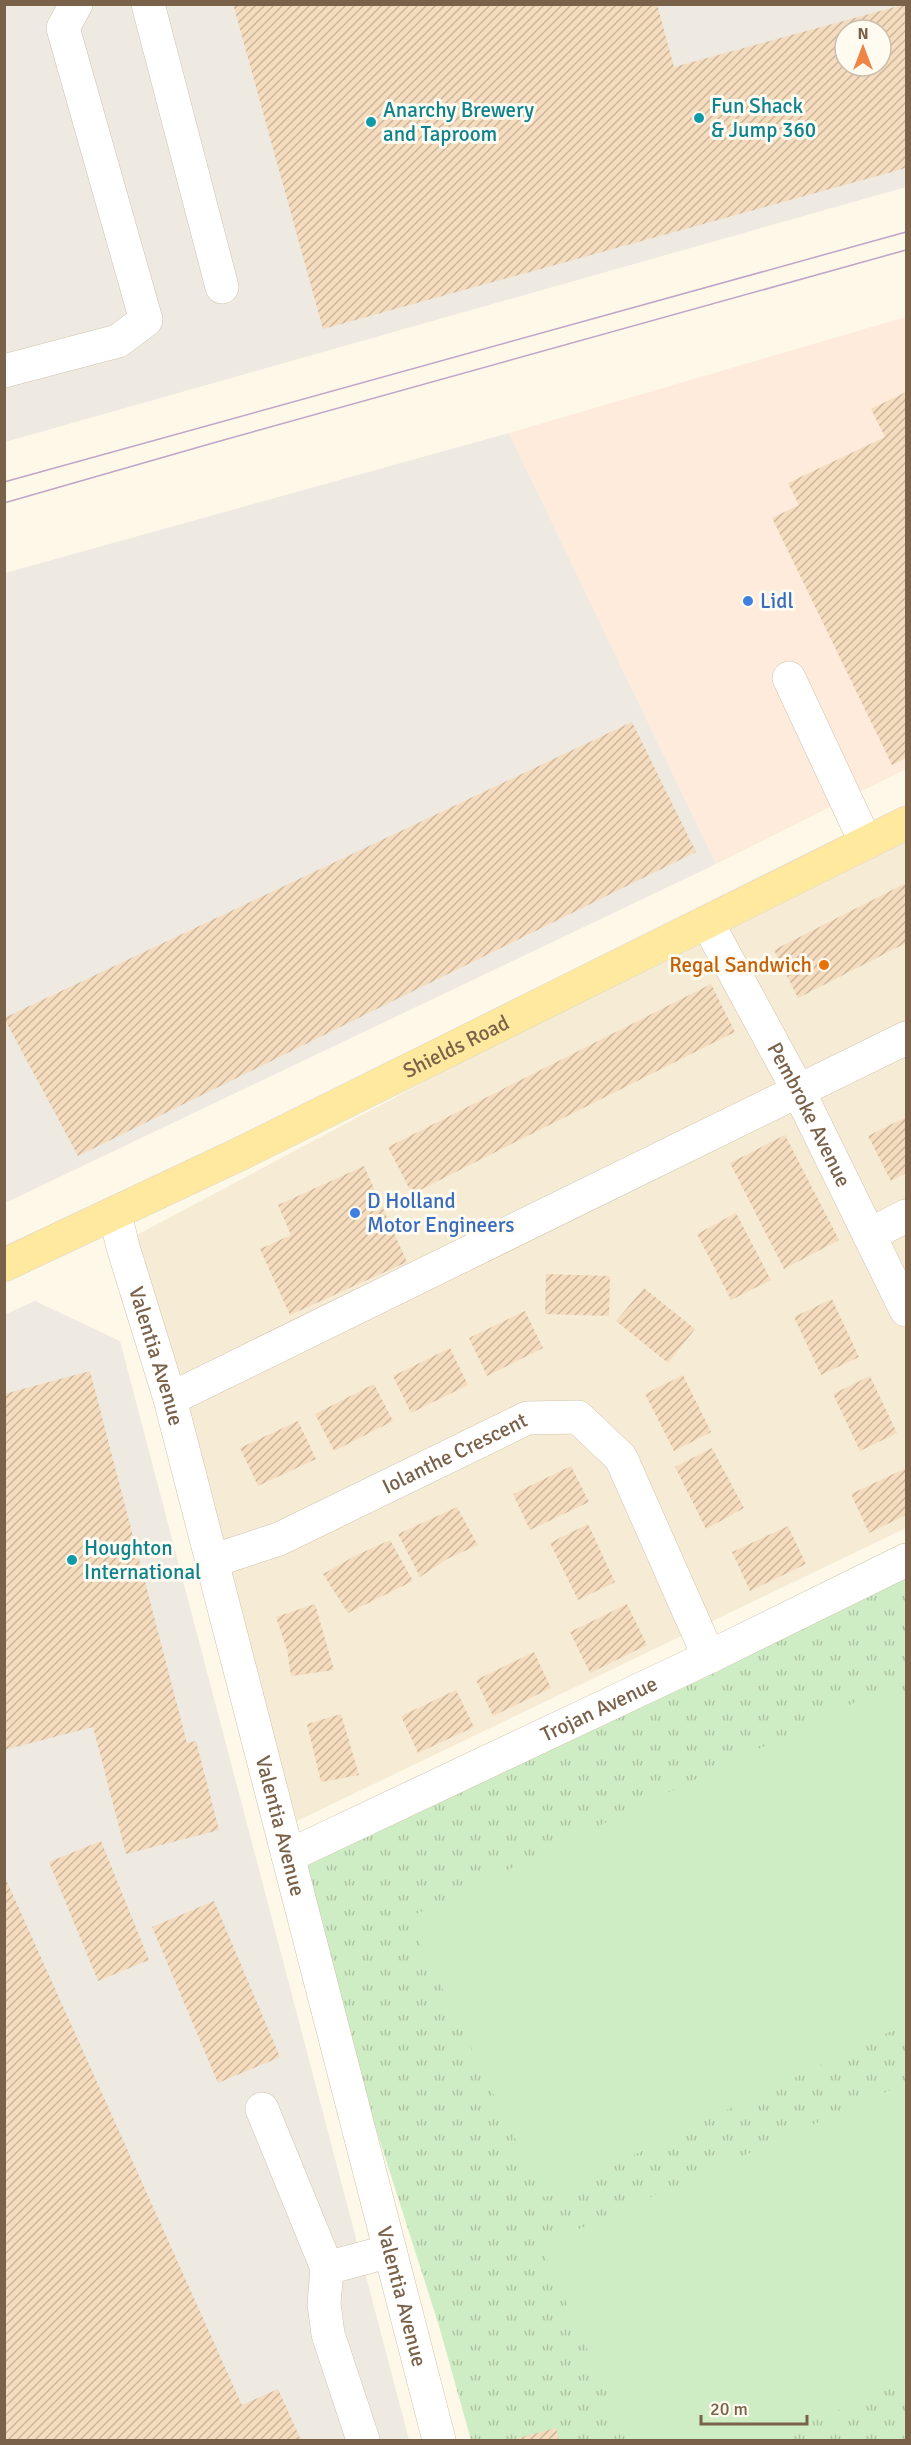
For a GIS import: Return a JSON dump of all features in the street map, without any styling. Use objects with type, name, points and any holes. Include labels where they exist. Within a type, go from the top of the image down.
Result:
[{"type":"main road","name":"Shields Road","points":[[4,1265],[115,1214],[906,823]]},
{"type":"street","points":[[4,371],[118,341],[146,320],[63,28],[76,4]]},
{"type":"street","points":[[148,4],[222,287]]},
{"type":"street","points":[[789,678],[866,843]]},
{"type":"street","name":"Pembroke Avenue","points":[[707,921],[799,1092],[906,1310]]},
{"type":"street","points":[[170,1399],[906,1038]]},
{"type":"street","name":"Valentia Avenue","points":[[115,1214],[170,1399],[439,2440]]},
{"type":"street","points":[[869,1235],[906,1216]]},
{"type":"street","name":"Iolanthe Crescent","points":[[212,1561],[279,1539],[527,1418],[578,1417],[621,1458],[709,1657]]},
{"type":"street","name":"Trojan Avenue","points":[[288,1856],[709,1657],[906,1560]]},
{"type":"street","points":[[262,2109],[327,2268],[324,2304],[328,2334],[363,2440]]},
{"type":"street","points":[[327,2268],[390,2251]]},
{"type":"shaded area","points":[[5,5],[906,5],[906,187],[5,442]]},
{"type":"shaded area","name":"Lidl","points":[[906,317],[906,769],[716,864],[509,433]]},
{"type":"shaded area","points":[[509,433],[716,864],[5,1203],[5,573]]},
{"type":"shaded area","points":[[906,825],[906,1528],[297,1821],[116,1246]]},
{"type":"shaded area","points":[[35,1301],[120,1341],[409,2440],[5,2440],[4,1315]]},
{"type":"green space","points":[[906,1574],[906,2440],[471,2440],[439,2326],[293,1869]]},
{"type":"green space","points":[[899,1681],[906,1697],[906,2024],[544,2198],[408,1918]]},
{"type":"green space","points":[[906,2083],[906,2380],[771,2440],[628,2440],[541,2246]]},
{"type":"building","name":"Fun Shack & Jump 360","points":[[233,4],[657,4],[674,67],[833,24],[833,78],[893,78],[893,18],[854,18],[906,4],[906,168],[323,329]]},
{"type":"building","points":[[906,392],[906,758],[892,765],[772,518],[799,505],[788,483],[885,437],[871,409]]},
{"type":"building","points":[[632,722],[696,852],[78,1156],[4,1018]]},
{"type":"building","points":[[906,883],[906,943],[798,998],[774,950]]},
{"type":"building","points":[[711,984],[735,1032],[412,1194],[388,1147]]},
{"type":"building","points":[[906,1117],[906,1173],[891,1181],[868,1136]]},
{"type":"building","points":[[785,1135],[839,1240],[784,1269],[730,1163]]},
{"type":"building","points":[[364,1166],[407,1262],[290,1315],[260,1249],[291,1235],[278,1205]]},
{"type":"building","points":[[736,1213],[771,1280],[731,1300],[697,1234]]},
{"type":"building","points":[[546,1274],[610,1276],[609,1316],[545,1314]]},
{"type":"building","points":[[644,1288],[695,1329],[668,1363],[616,1321]]},
{"type":"building","points":[[832,1299],[859,1357],[821,1375],[794,1317]]},
{"type":"building","points":[[525,1311],[543,1348],[487,1376],[469,1338]]},
{"type":"building","points":[[450,1348],[468,1385],[411,1413],[393,1376]]},
{"type":"building","name":"Houghton International","points":[[90,1371],[187,1743],[196,1741],[219,1830],[126,1854],[93,1727],[4,1750],[4,1394]]},
{"type":"building","points":[[683,1375],[711,1432],[674,1451],[645,1394]]},
{"type":"building","points":[[870,1376],[897,1433],[860,1451],[833,1394]]},
{"type":"building","points":[[374,1384],[393,1421],[334,1451],[315,1414]]},
{"type":"building","points":[[298,1421],[316,1459],[258,1486],[240,1448]]},
{"type":"building","points":[[712,1448],[744,1508],[706,1529],[675,1467]]},
{"type":"building","points":[[571,1466],[589,1502],[530,1530],[513,1494]]},
{"type":"building","points":[[906,1468],[906,1515],[869,1533],[851,1494]]},
{"type":"building","points":[[457,1507],[478,1545],[447,1559],[420,1577],[398,1534]]},
{"type":"building","points":[[588,1524],[615,1582],[578,1600],[550,1543]]},
{"type":"building","points":[[788,1526],[806,1564],[750,1591],[732,1552]]},
{"type":"building","points":[[390,1540],[413,1581],[348,1613],[323,1574]]},
{"type":"building","points":[[315,1604],[334,1670],[291,1676],[287,1650],[276,1617]]},
{"type":"building","points":[[627,1604],[647,1645],[590,1673],[570,1632]]},
{"type":"building","points":[[534,1652],[551,1688],[493,1716],[476,1680]]},
{"type":"building","points":[[456,1690],[474,1727],[418,1753],[401,1716]]},
{"type":"building","points":[[341,1714],[359,1775],[321,1782],[307,1724]]},
{"type":"building","points":[[101,1841],[149,1960],[98,1981],[49,1862]]},
{"type":"building","points":[[4,1875],[242,2405],[278,2389],[301,2440],[4,2440]]},
{"type":"building","points":[[214,1901],[280,2057],[218,2083],[152,1927]]},
{"type":"building","points":[[556,2428],[559,2440],[511,2440]]},
{"type":"tram line","points":[[4,482],[906,232]]},
{"type":"tram line","points":[[4,503],[906,250]]},
{"type":"place","name":"Fun Shack & Jump 360","points":[[699,118]]},
{"type":"place","name":"Anarchy Brewery and Taproom","points":[[371,122]]},
{"type":"place","name":"Lidl","points":[[748,601]]},
{"type":"place","name":"Regal Sandwich","points":[[824,965]]},
{"type":"place","name":"D Holland Motor Engineers","points":[[355,1213]]},
{"type":"place","name":"Houghton International","points":[[72,1560]]}]
